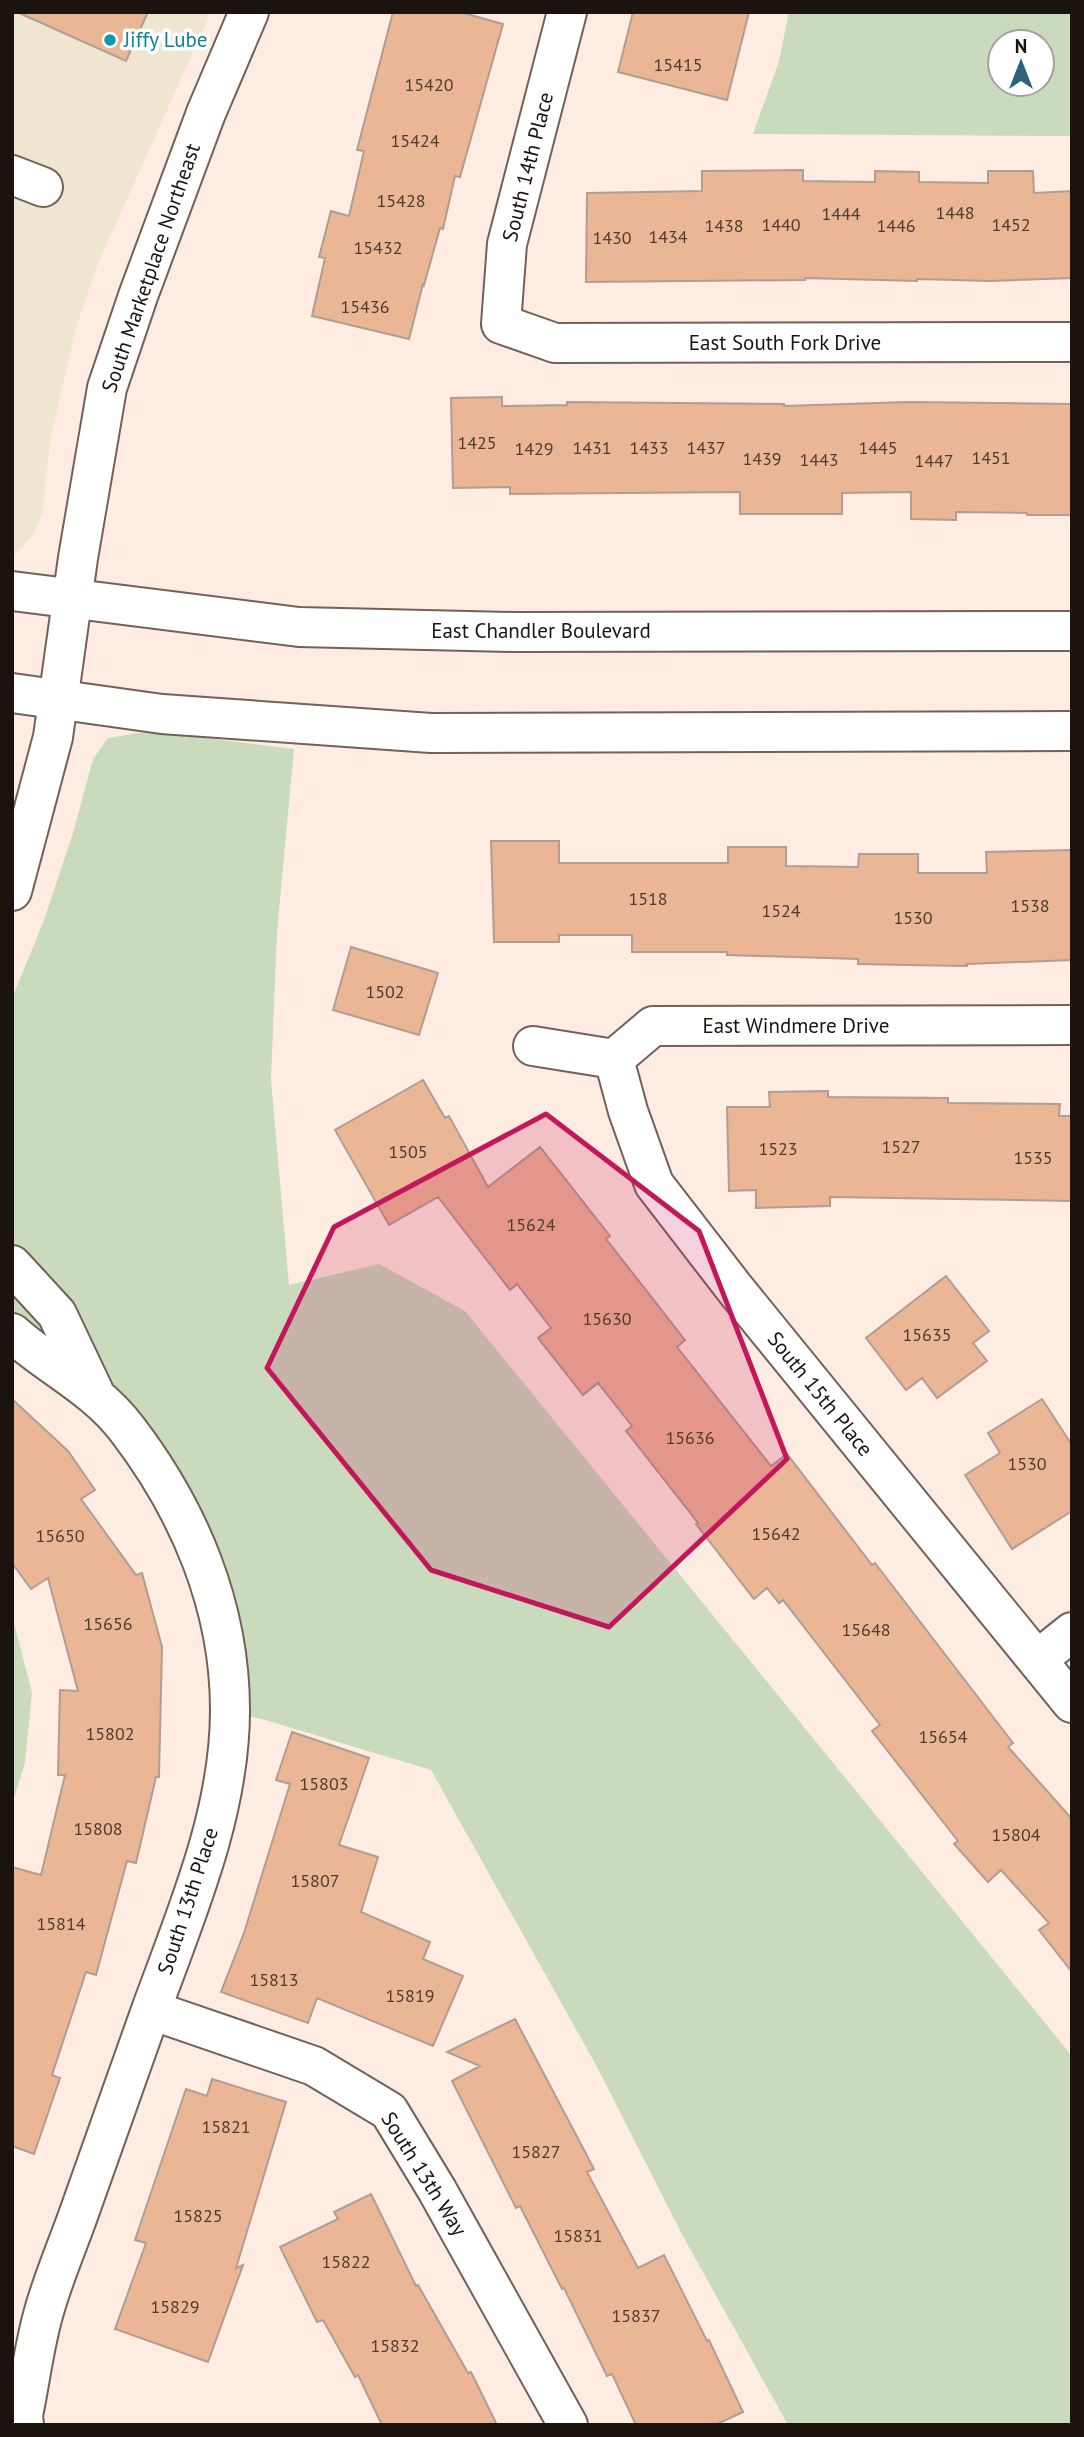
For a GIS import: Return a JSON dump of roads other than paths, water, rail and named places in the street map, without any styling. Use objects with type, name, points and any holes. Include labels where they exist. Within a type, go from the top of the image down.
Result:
[{"type":"street","name":"South Marketplace Northeast","points":[[12,891],[50,749],[107,388],[206,113],[249,12]]},
{"type":"street","name":"South 14th Place","points":[[501,324],[507,244],[567,12]]},
{"type":"street","name":"East South Fork Drive","points":[[501,324],[555,343],[1072,342]]},
{"type":"street","name":"East Chandler Boulevard","points":[[12,591],[299,627],[514,632],[1072,631]]},
{"type":"street","points":[[12,693],[162,715],[431,733],[1072,731]]},
{"type":"street","name":"East Windmere Drive","points":[[614,1059],[653,1026],[1072,1025]]},
{"type":"street","points":[[533,1046],[614,1059]]},
{"type":"street","name":"South 15th Place","points":[[614,1059],[628,1111],[654,1184],[743,1300],[1072,1703]]},
{"type":"street","name":"South 13th Place","points":[[12,1265],[57,1314],[95,1394]]},
{"type":"street","name":"South 13th Place","points":[[12,1333],[95,1394],[126,1427],[173,1495],[192,1533],[219,1621],[225,1648],[230,1712],[227,1759],[217,1814],[199,1873],[43,2314],[23,2415],[24,2425]]},
{"type":"street","points":[[1037,1660],[1072,1632]]},
{"type":"street","name":"South 13th Way","points":[[151,2010],[314,2066],[389,2111],[438,2190],[568,2425]]},
{"type":"place","name":"Jiffy Lube","points":[[110,40]]}]
